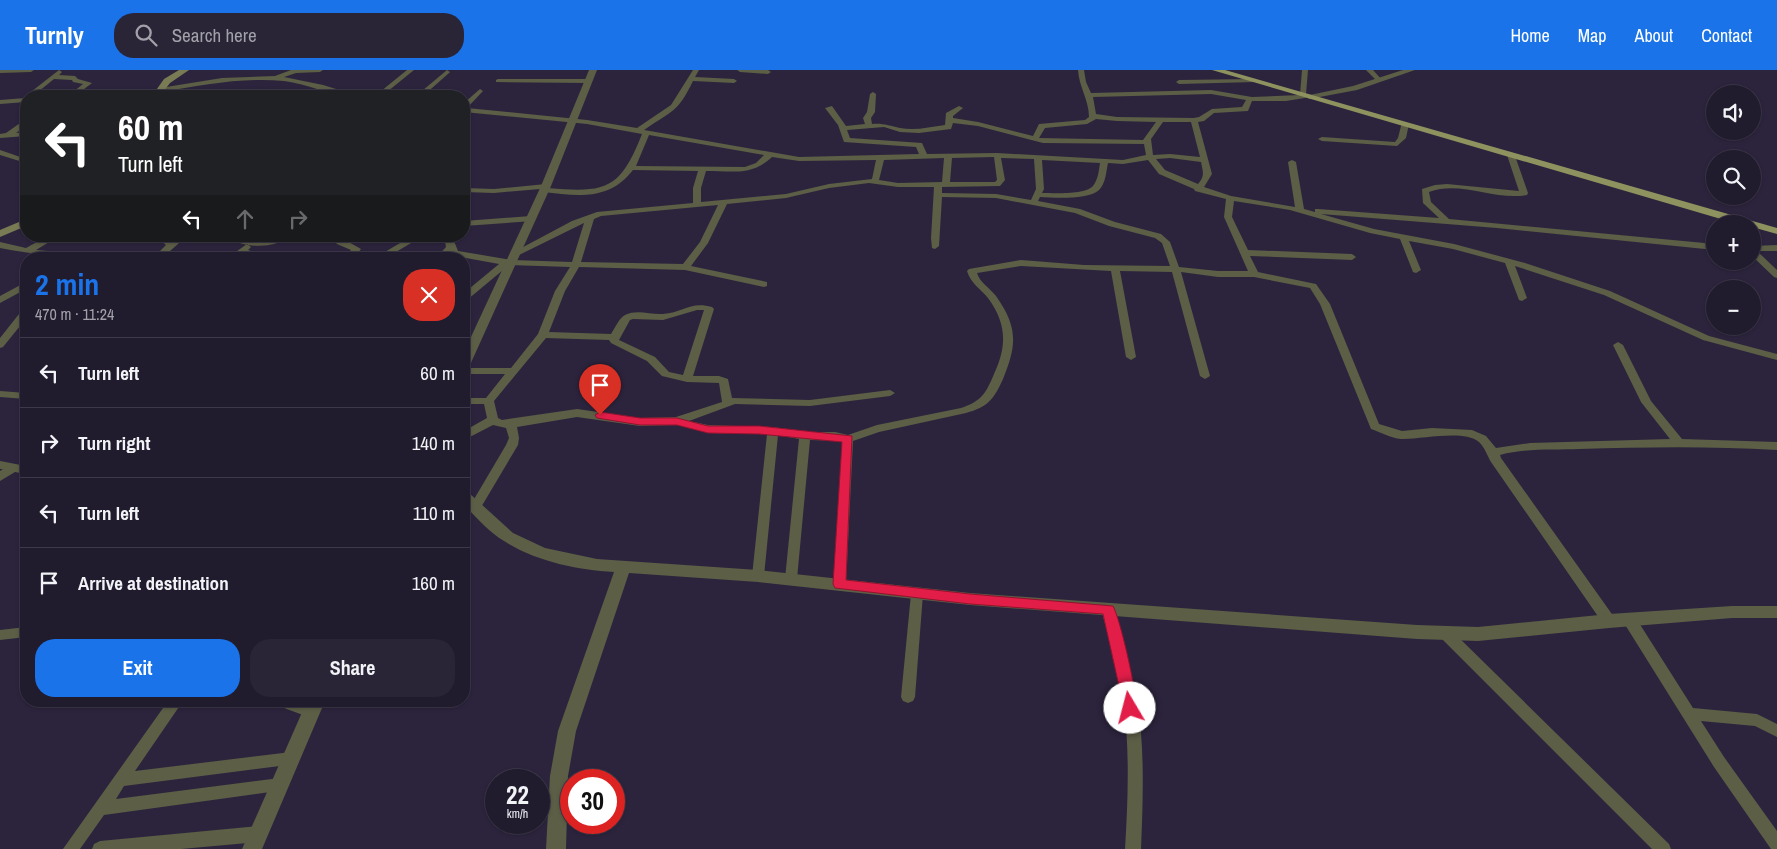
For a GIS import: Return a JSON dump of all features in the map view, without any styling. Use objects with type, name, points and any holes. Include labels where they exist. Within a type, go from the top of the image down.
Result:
[{"type":"main road","points":[[160,90],[166,81],[176,73],[185,70]]},
{"type":"main road","points":[[1216,70],[1283,88]]},
{"type":"main road","points":[[1227,70],[1306,95],[1720,215]]},
{"type":"main road","points":[[0,234],[20,225]]},
{"type":"main road","points":[[1761,227],[1777,232]]},
{"type":"street","points":[[0,71],[31,70]]},
{"type":"street","points":[[36,90],[63,70]]},
{"type":"street","points":[[229,79],[245,70]]},
{"type":"street","points":[[274,79],[295,71],[320,70]]},
{"type":"street","points":[[386,90],[411,70]]},
{"type":"street","points":[[470,351],[531,219],[593,70]]},
{"type":"street","points":[[638,132],[674,107],[684,94],[696,70]]},
{"type":"street","points":[[740,70],[768,72]]},
{"type":"street","points":[[1081,70],[1081,79],[1090,94],[1093,116]]},
{"type":"street","points":[[1305,70],[1306,95]]},
{"type":"street","points":[[1369,70],[1380,80]]},
{"type":"street","points":[[1090,94],[1211,92],[1252,98],[1286,99],[1354,88],[1411,70]]},
{"type":"street","points":[[426,90],[447,72]]},
{"type":"street","points":[[53,77],[76,78],[75,81],[89,83],[79,90]]},
{"type":"street","points":[[173,90],[229,79],[274,79],[327,90]]},
{"type":"street","points":[[690,79],[734,81]]},
{"type":"street","points":[[498,81],[588,81]]},
{"type":"street","points":[[1179,82],[1253,81]]},
{"type":"street","points":[[470,100],[480,91]]},
{"type":"street","points":[[869,126],[867,118],[871,112],[873,94]]},
{"type":"street","points":[[1093,116],[1117,119],[1194,120],[1201,119],[1212,111],[1246,109],[1248,100],[1252,98]]},
{"type":"street","points":[[0,102],[20,100]]},
{"type":"street","points":[[1,111],[20,101]]},
{"type":"street","points":[[829,108],[843,128],[847,140],[919,145],[924,156]]},
{"type":"street","points":[[843,128],[889,126],[900,130],[927,131],[948,127],[949,115],[959,108]]},
{"type":"street","points":[[470,111],[573,120],[799,160],[996,155],[1104,162],[1124,162],[1150,157],[1170,156],[1203,160]]},
{"type":"street","points":[[1036,198],[1042,158],[1039,140],[1042,126],[1087,122],[1093,116]]},
{"type":"street","points":[[950,120],[978,124],[1039,140],[1147,142]]},
{"type":"street","points":[[1161,120],[1147,142],[1150,157],[1162,172],[1198,188],[1230,198],[1295,209],[1447,221],[1706,246]]},
{"type":"street","points":[[1194,120],[1208,177],[1198,188]]},
{"type":"street","points":[[1322,139],[1397,144],[1402,138],[1405,124]]},
{"type":"street","points":[[9,134],[20,127]]},
{"type":"street","points":[[0,136],[20,134]]},
{"type":"street","points":[[470,190],[544,188],[570,193],[609,189],[620,183],[631,168],[646,134]]},
{"type":"street","points":[[0,152],[20,159]]},
{"type":"street","points":[[631,168],[750,168],[762,163],[768,155]]},
{"type":"street","points":[[941,188],[1000,183],[996,155]]},
{"type":"street","points":[[1447,221],[1427,203],[1425,191],[1453,187],[1524,192],[1511,155]]},
{"type":"street","points":[[935,246],[934,222],[941,188],[949,163],[948,156]]},
{"type":"street","points":[[875,181],[881,157]]},
{"type":"street","points":[[470,293],[511,259],[590,217],[610,212],[800,195],[829,186],[875,181],[996,196],[1036,198],[1094,190],[1100,183],[1104,162]]},
{"type":"street","points":[[1292,162],[1295,209]]},
{"type":"street","points":[[697,204],[697,188],[703,169]]},
{"type":"street","points":[[1055,208],[1058,195]]},
{"type":"street","points":[[1036,198],[1055,208],[1077,211],[1112,224],[1158,236],[1166,242],[1176,269],[1205,376]]},
{"type":"street","points":[[1230,198],[1228,217],[1254,274]]},
{"type":"street","points":[[684,267],[704,243],[723,202]]},
{"type":"street","points":[[1295,209],[1356,227],[1472,251],[1509,261],[1606,294],[1706,338],[1777,356]]},
{"type":"street","points":[[470,401],[489,401],[515,371],[532,346],[544,336],[560,292],[576,264],[590,217]]},
{"type":"street","points":[[1407,218],[1407,238],[1416,270]]},
{"type":"street","points":[[470,224],[531,219]]},
{"type":"street","points":[[27,251],[44,242]]},
{"type":"street","points":[[168,242],[170,246]]},
{"type":"street","points":[[164,252],[175,242]]},
{"type":"street","points":[[241,251],[255,242],[270,244],[274,242]]},
{"type":"street","points":[[340,242],[357,249],[354,252]]},
{"type":"street","points":[[390,252],[408,242]]},
{"type":"street","points":[[450,242],[451,248],[457,252]]},
{"type":"street","points":[[0,245],[33,252]]},
{"type":"street","points":[[447,252],[451,248]]},
{"type":"street","points":[[1761,249],[1777,248]]},
{"type":"street","points":[[241,251],[245,252]]},
{"type":"street","points":[[1244,253],[1352,257]]},
{"type":"street","points":[[470,255],[576,264],[684,267],[764,284]]},
{"type":"street","points":[[1761,259],[1777,275]]},
{"type":"street","points":[[1509,261],[1522,298]]},
{"type":"street","points":[[489,401],[493,420],[500,424],[511,424],[577,413],[640,422],[677,421],[708,429],[774,431],[805,436],[835,436],[848,439],[877,429],[968,410],[985,401],[990,396],[1008,353],[1009,332],[992,297],[974,279],[972,271],[985,267],[1021,263],[1176,269],[1218,274],[1254,274],[1305,283],[1318,291],[1328,310],[1376,426],[1401,435],[1432,432],[1472,434],[1482,439],[1494,453],[1500,466],[1609,621]]},
{"type":"street","points":[[1115,268],[1131,357]]},
{"type":"street","points":[[0,300],[20,288]]},
{"type":"street","points":[[687,379],[709,310],[696,306],[668,316],[630,316],[623,322],[614,337],[614,341],[618,345],[651,359],[666,374],[687,379],[719,379],[724,381],[727,403]]},
{"type":"street","points":[[0,345],[20,326]]},
{"type":"street","points":[[544,336],[614,337]]},
{"type":"street","points":[[1618,345],[1646,402],[1680,444]]},
{"type":"street","points":[[470,371],[515,371]]},
{"type":"street","points":[[677,421],[727,403],[756,400],[784,404],[890,392]]},
{"type":"street","points":[[0,394],[20,396]]},
{"type":"street","points":[[470,433],[493,420]]},
{"type":"street","points":[[511,424],[514,438],[512,445],[470,502],[498,530],[536,550],[558,557],[623,568],[758,576],[917,594],[1445,633],[1478,634],[1629,619],[1777,612]]},
{"type":"street","points":[[758,576],[774,431]]},
{"type":"street","points":[[791,579],[805,436]]},
{"type":"street","points":[[840,584],[848,439]]},
{"type":"street","points":[[1494,453],[1523,448],[1680,444],[1777,446]]},
{"type":"street","points":[[0,465],[20,469]]},
{"type":"street","points":[[0,477],[13,468]]},
{"type":"street","points":[[556,849],[556,794],[560,759],[567,731],[623,568]]},
{"type":"street","points":[[908,697],[917,594]]},
{"type":"street","points":[[1108,609],[1127,684],[1133,730],[1136,803],[1133,849]]},
{"type":"street","points":[[1629,619],[1727,775],[1777,844]]},
{"type":"street","points":[[0,635],[20,633]]},
{"type":"street","points":[[1445,633],[1663,849]]},
{"type":"street","points":[[71,849],[172,707]]},
{"type":"street","points":[[100,849],[255,842],[314,707]]},
{"type":"street","points":[[1688,714],[1757,720],[1770,725],[1777,731]]},
{"type":"street","points":[[120,780],[291,759]]},
{"type":"street","points":[[100,808],[280,785]]},
{"type":"route","points":[[600,415],[640,422],[677,421],[708,429],[774,431],[805,436],[843,436],[848,439],[849,443],[840,584],[970,599],[1108,609],[1127,684],[1130,708]]}]
